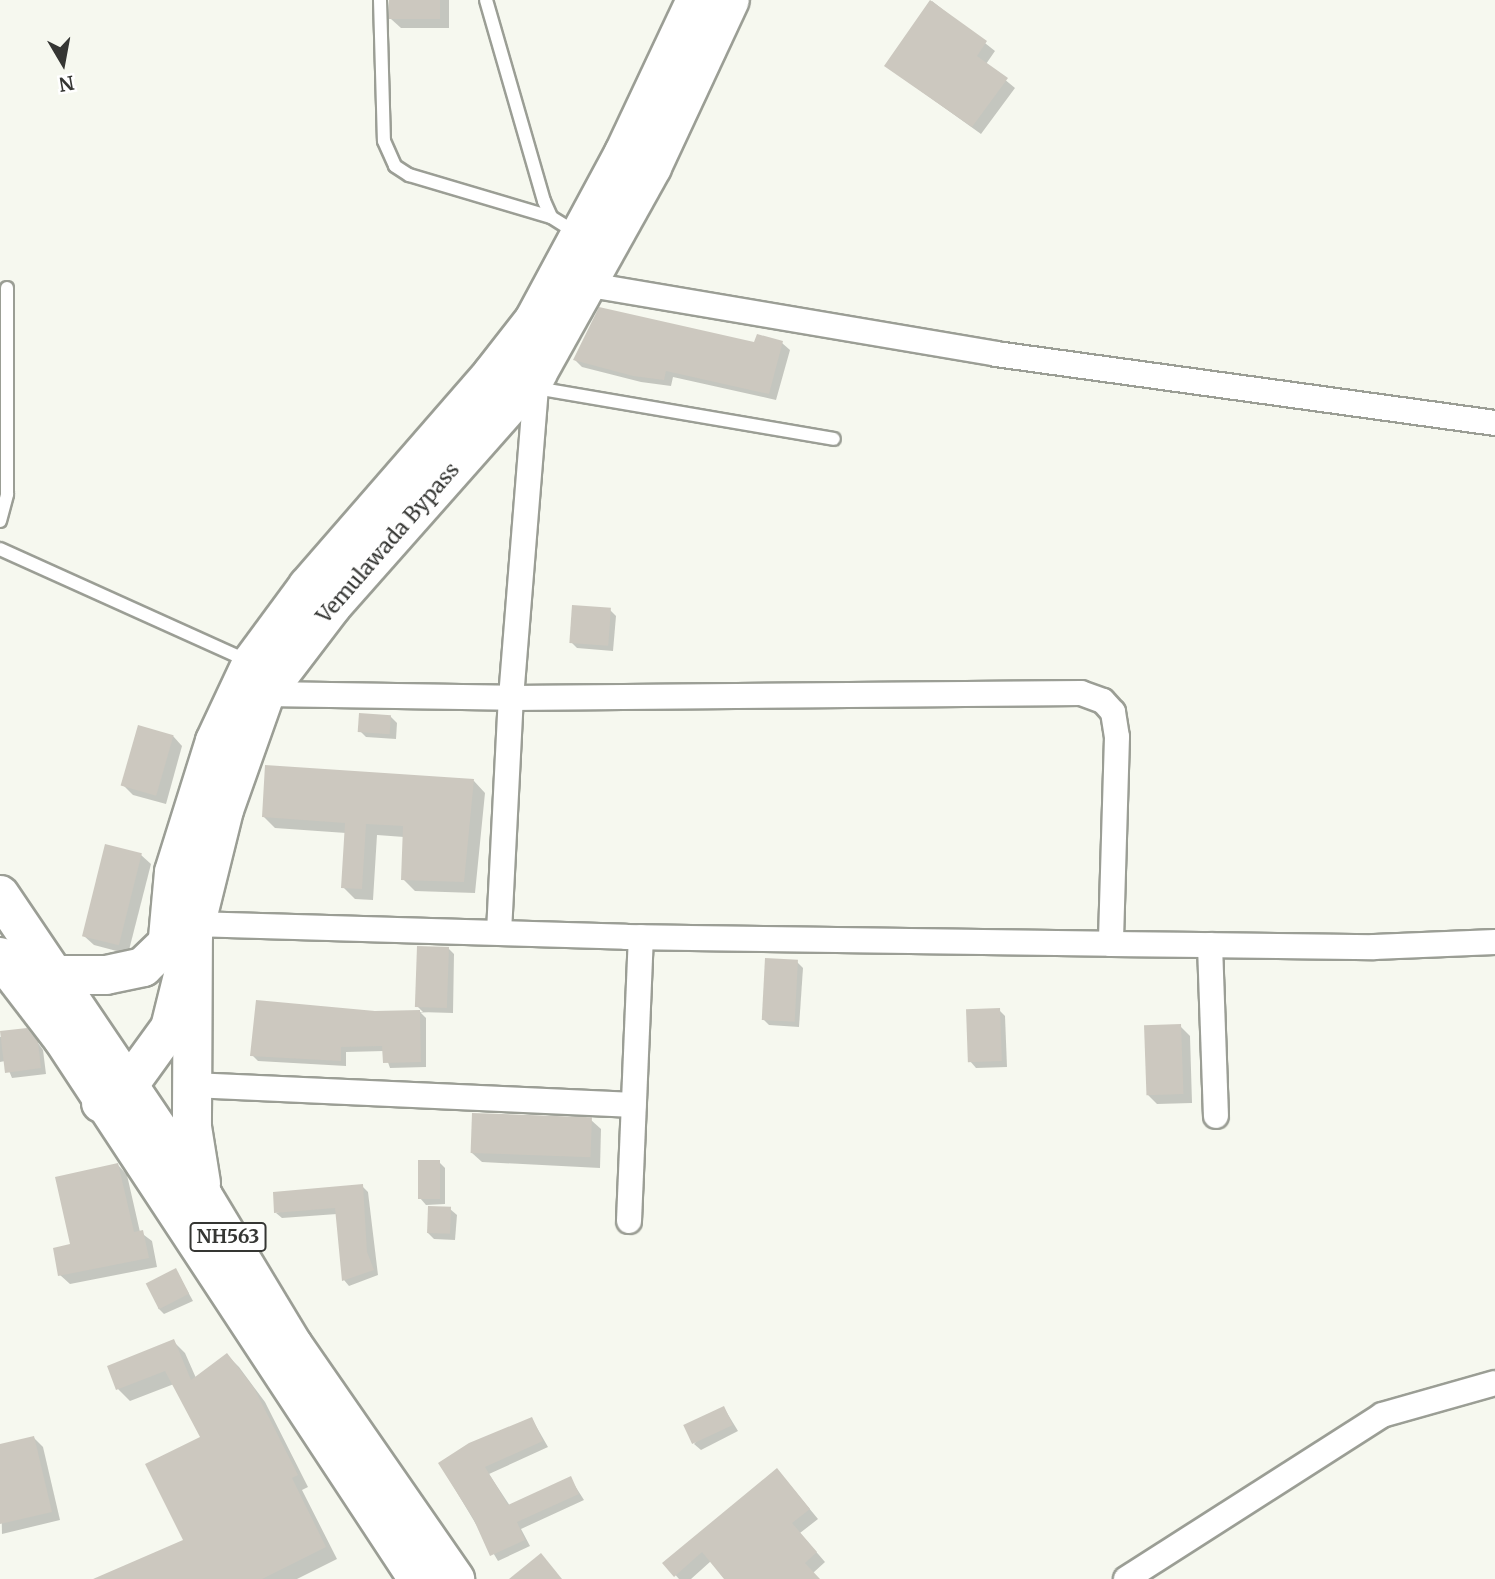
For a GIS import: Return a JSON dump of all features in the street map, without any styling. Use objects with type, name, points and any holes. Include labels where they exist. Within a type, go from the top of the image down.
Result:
[{"type":"main road","name":"Vemulawada Bypass","points":[[108,1084],[156,1020],[180,933],[224,810],[259,678],[308,586],[492,374],[534,320],[566,227],[696,0]]},
{"type":"main road","name":"Vemulawada Bypass","points":[[259,678],[332,606],[537,381],[652,167],[730,0]]},
{"type":"main road","name":"NH563","points":[[0,895],[53,975],[108,1084],[418,1579]]},
{"type":"main road","points":[[53,975],[106,975],[135,969],[155,960],[180,933]]},
{"type":"main road","points":[[180,933],[193,1084],[192,1127],[203,1196]]},
{"type":"main road","name":"NH563","points":[[0,957],[63,1039],[108,1084],[203,1196],[293,1345],[455,1579]]},
{"type":"street","points":[[590,285],[996,354],[1495,423]]},
{"type":"street","points":[[499,932],[511,698],[537,381]]},
{"type":"street","points":[[259,678],[511,698],[1081,693],[1103,701],[1113,712],[1117,737],[1111,944]]},
{"type":"street","points":[[180,933],[499,932],[641,937],[1374,947],[1495,942]]},
{"type":"street","points":[[629,1221],[641,937]]},
{"type":"street","points":[[1210,945],[1216,1116]]},
{"type":"street","points":[[193,1084],[634,1105]]},
{"type":"street","points":[[1126,1579],[1382,1415],[1495,1383]]},
{"type":"lane","points":[[380,0],[384,141],[396,166],[409,175],[566,227]]},
{"type":"lane","points":[[486,0],[566,227]]},
{"type":"lane","points":[[0,521],[8,494],[8,288]]},
{"type":"lane","points":[[537,381],[834,439]]},
{"type":"lane","points":[[0,549],[259,678]]},
{"type":"building","points":[[389,0],[440,0],[440,19],[389,19]]},
{"type":"building","points":[[930,0],[987,41],[977,56],[1008,78],[972,127],[884,66]]},
{"type":"building","points":[[599,307],[754,342],[757,334],[783,341],[769,394],[666,371],[664,380],[633,376],[573,360]]},
{"type":"building","points":[[572,605],[611,608],[608,646],[569,643]]},
{"type":"building","points":[[359,713],[391,715],[390,734],[358,732]]},
{"type":"building","points":[[138,725],[174,735],[156,796],[121,786]]},
{"type":"building","points":[[265,765],[474,779],[464,882],[401,880],[403,826],[366,824],[362,889],[341,888],[345,823],[262,817]]},
{"type":"building","points":[[105,844],[142,853],[119,945],[82,936]]},
{"type":"building","points":[[417,946],[449,947],[447,1008],[415,1007]]},
{"type":"building","points":[[765,958],[798,960],[795,1022],[762,1020]]},
{"type":"building","points":[[256,1000],[375,1011],[420,1010],[421,1062],[383,1063],[382,1046],[341,1047],[341,1061],[250,1056]]},
{"type":"building","points":[[1000,1008],[1002,1061],[968,1062],[966,1009]]},
{"type":"building","points":[[1181,1024],[1183,1094],[1146,1095],[1144,1025]]},
{"type":"building","points":[[27,1028],[38,1042],[41,1068],[5,1073],[0,1031]]},
{"type":"building","points":[[472,1113],[592,1117],[591,1157],[471,1153]]},
{"type":"building","points":[[418,1160],[440,1160],[440,1199],[418,1199]]},
{"type":"building","points":[[118,1163],[134,1232],[143,1230],[149,1258],[58,1276],[53,1248],[70,1244],[55,1177]]},
{"type":"building","points":[[363,1184],[367,1252],[374,1270],[342,1281],[335,1208],[274,1213],[273,1192]]},
{"type":"building","points":[[428,1206],[451,1207],[450,1234],[427,1233]]},
{"type":"building","points":[[176,1268],[189,1294],[159,1309],[146,1283]]},
{"type":"building","points":[[174,1339],[191,1380],[227,1353],[254,1388],[298,1475],[292,1478],[326,1547],[262,1579],[93,1579],[183,1540],[145,1464],[200,1437],[165,1371],[116,1390],[107,1366]]},
{"type":"building","points":[[724,1406],[733,1425],[692,1444],[683,1425]]},
{"type":"building","points":[[532,1417],[543,1441],[485,1467],[508,1505],[571,1476],[579,1494],[517,1522],[525,1540],[490,1556],[473,1518],[438,1463],[469,1443]]},
{"type":"building","points":[[34,1436],[52,1512],[0,1524],[0,1444]]},
{"type":"building","points":[[777,1468],[810,1509],[792,1523],[817,1552],[805,1563],[820,1579],[724,1579],[702,1552],[674,1577],[662,1563]]},
{"type":"building","points":[[541,1553],[562,1579],[509,1579]]}]
